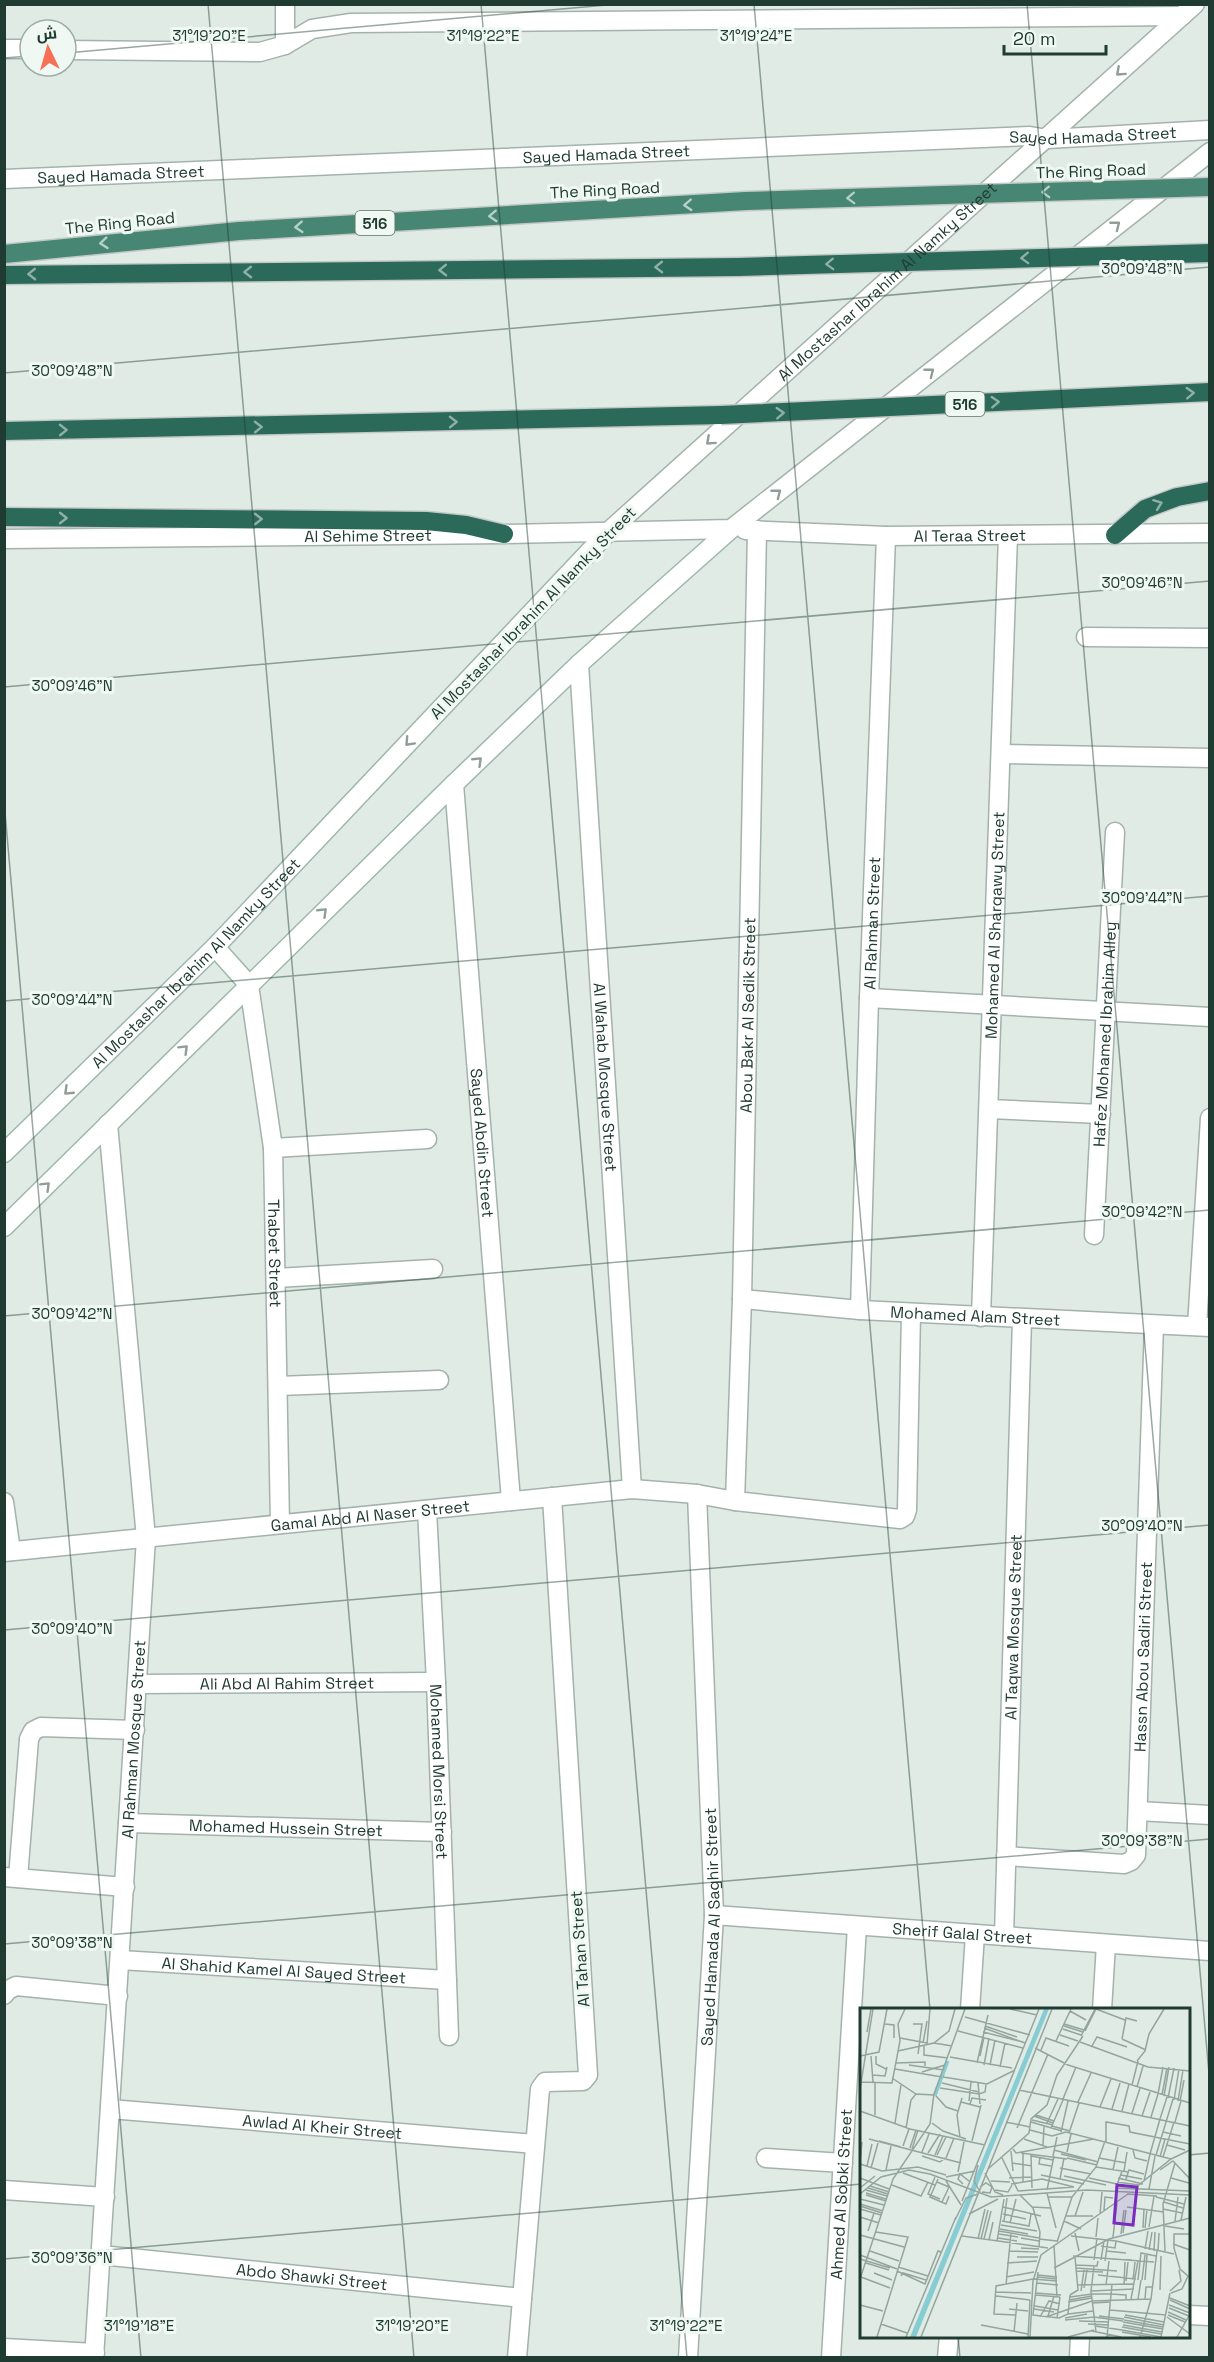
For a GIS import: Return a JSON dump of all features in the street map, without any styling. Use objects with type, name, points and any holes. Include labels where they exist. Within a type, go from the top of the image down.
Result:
[{"type":"highway","name":"The Ring Road","points":[[4,254],[239,231],[746,201],[1209,187]]},
{"type":"highway","points":[[4,275],[739,267],[1209,253]]},
{"type":"highway","name":"516","points":[[4,431],[721,415],[1209,392]]},
{"type":"highway","points":[[1115,535],[1145,509],[1177,497],[1209,491]]},
{"type":"highway","points":[[4,517],[426,521],[466,525],[504,534]]},
{"type":"street","points":[[285,4],[285,45]]},
{"type":"street","points":[[78,50],[260,52],[285,45],[312,30],[351,23],[1188,10]]},
{"type":"street","name":"Al Mostashar Ibrahim Al Namky Street","points":[[4,1153],[214,947],[609,531],[1188,10]]},
{"type":"street","name":"Sayed Hamada Street","points":[[4,179],[1030,136],[1047,139],[1209,130]]},
{"type":"street","points":[[4,1227],[579,664],[731,529],[1209,152]]},
{"type":"street","name":"Al Sehime Street","points":[[4,539],[504,534],[731,529]]},
{"type":"street","name":"Al Teraa Street","points":[[731,529],[886,536],[1209,533]]},
{"type":"street","name":"Abou Bakr Al Sedik Street","points":[[735,1501],[742,1299],[757,530]]},
{"type":"street","name":"Mohamed Al Sharqawy Street","points":[[981,1317],[1008,535]]},
{"type":"street","name":"Al Rahman Street","points":[[860,1310],[886,536]]},
{"type":"street","points":[[1086,638],[1209,638]]},
{"type":"street","name":"Al Wahab Mosque Street","points":[[579,664],[632,1489]]},
{"type":"street","points":[[1001,754],[1209,758]]},
{"type":"street","name":"Sayed Abdin Street","points":[[454,784],[511,1501]]},
{"type":"street","name":"Hafez Mohamed Ibrahim Alley","points":[[1094,1235],[1115,832]]},
{"type":"street","points":[[214,947],[249,985]]},
{"type":"street","name":"Thabet Street","points":[[249,985],[273,1148],[280,1524]]},
{"type":"street","points":[[869,998],[1209,1017]]},
{"type":"street","points":[[989,1109],[1101,1114]]},
{"type":"street","points":[[1203,1326],[1209,1118]]},
{"type":"street","name":"Al Rahman Mosque Street","points":[[95,2355],[146,1538],[108,1124]]},
{"type":"street","points":[[273,1148],[427,1139]]},
{"type":"street","points":[[276,1278],[433,1269]]},
{"type":"street","name":"Mohamed Alam Street","points":[[742,1299],[911,1313],[1203,1326]]},
{"type":"street","name":"Gamal Abd Al Naser Street","points":[[8,1552],[632,1489],[697,1494],[735,1501],[894,1520],[903,1518],[906,1510],[911,1313]]},
{"type":"street","name":"Al Taqwa Mosque Street","points":[[1004,1936],[1022,1319]]},
{"type":"street","name":"Hassn Abou Sadiri Street","points":[[1006,1857],[1128,1863],[1136,1855],[1154,1325]]},
{"type":"street","points":[[278,1386],[439,1380]]},
{"type":"street","name":"Sayed Hamada Al Saghir Street","points":[[688,2358],[714,1916],[697,1494]]},
{"type":"street","name":"Al Tahan Street","points":[[517,2358],[542,2084],[583,2081],[588,2075],[552,1497]]},
{"type":"street","points":[[4,1502],[8,1552]]},
{"type":"street","name":"Mohamed Morsi Street","points":[[427,1510],[436,1682],[449,2036]]},
{"type":"street","name":"Ali Abd Al Rahim Street","points":[[137,1683],[436,1682]]},
{"type":"street","points":[[125,1887],[11,1877],[29,1739],[33,1731],[41,1727],[135,1730]]},
{"type":"street","points":[[1138,1811],[1209,1815]]},
{"type":"street","name":"Mohamed Hussein Street","points":[[128,1823],[441,1832]]},
{"type":"street","name":"Sherif Galal Street","points":[[714,1916],[1209,1952]]},
{"type":"street","name":"Ahmed Al Sobki Street","points":[[831,2358],[857,1926]]},
{"type":"street","points":[[970,2008],[975,1934]]},
{"type":"street","points":[[1102,2008],[1106,1944]]},
{"type":"street","name":"Al Shahid Kamel Al Sayed Street","points":[[120,1960],[447,1980]]},
{"type":"street","points":[[4,1995],[16,1986],[118,1996]]},
{"type":"street","name":"Awlad Al Kheir Street","points":[[110,2109],[535,2144]]},
{"type":"street","points":[[766,2158],[843,2163]]},
{"type":"street","points":[[4,2190],[105,2197]]},
{"type":"street","name":"Abdo Shawki Street","points":[[101,2255],[522,2298]]},
{"type":"street","points":[[1190,2315],[1209,2316]]},
{"type":"street","points":[[947,2358],[949,2338]]},
{"type":"street","points":[[1079,2358],[1080,2338]]},
{"type":"street","points":[[4,2348],[95,2355]]}]
